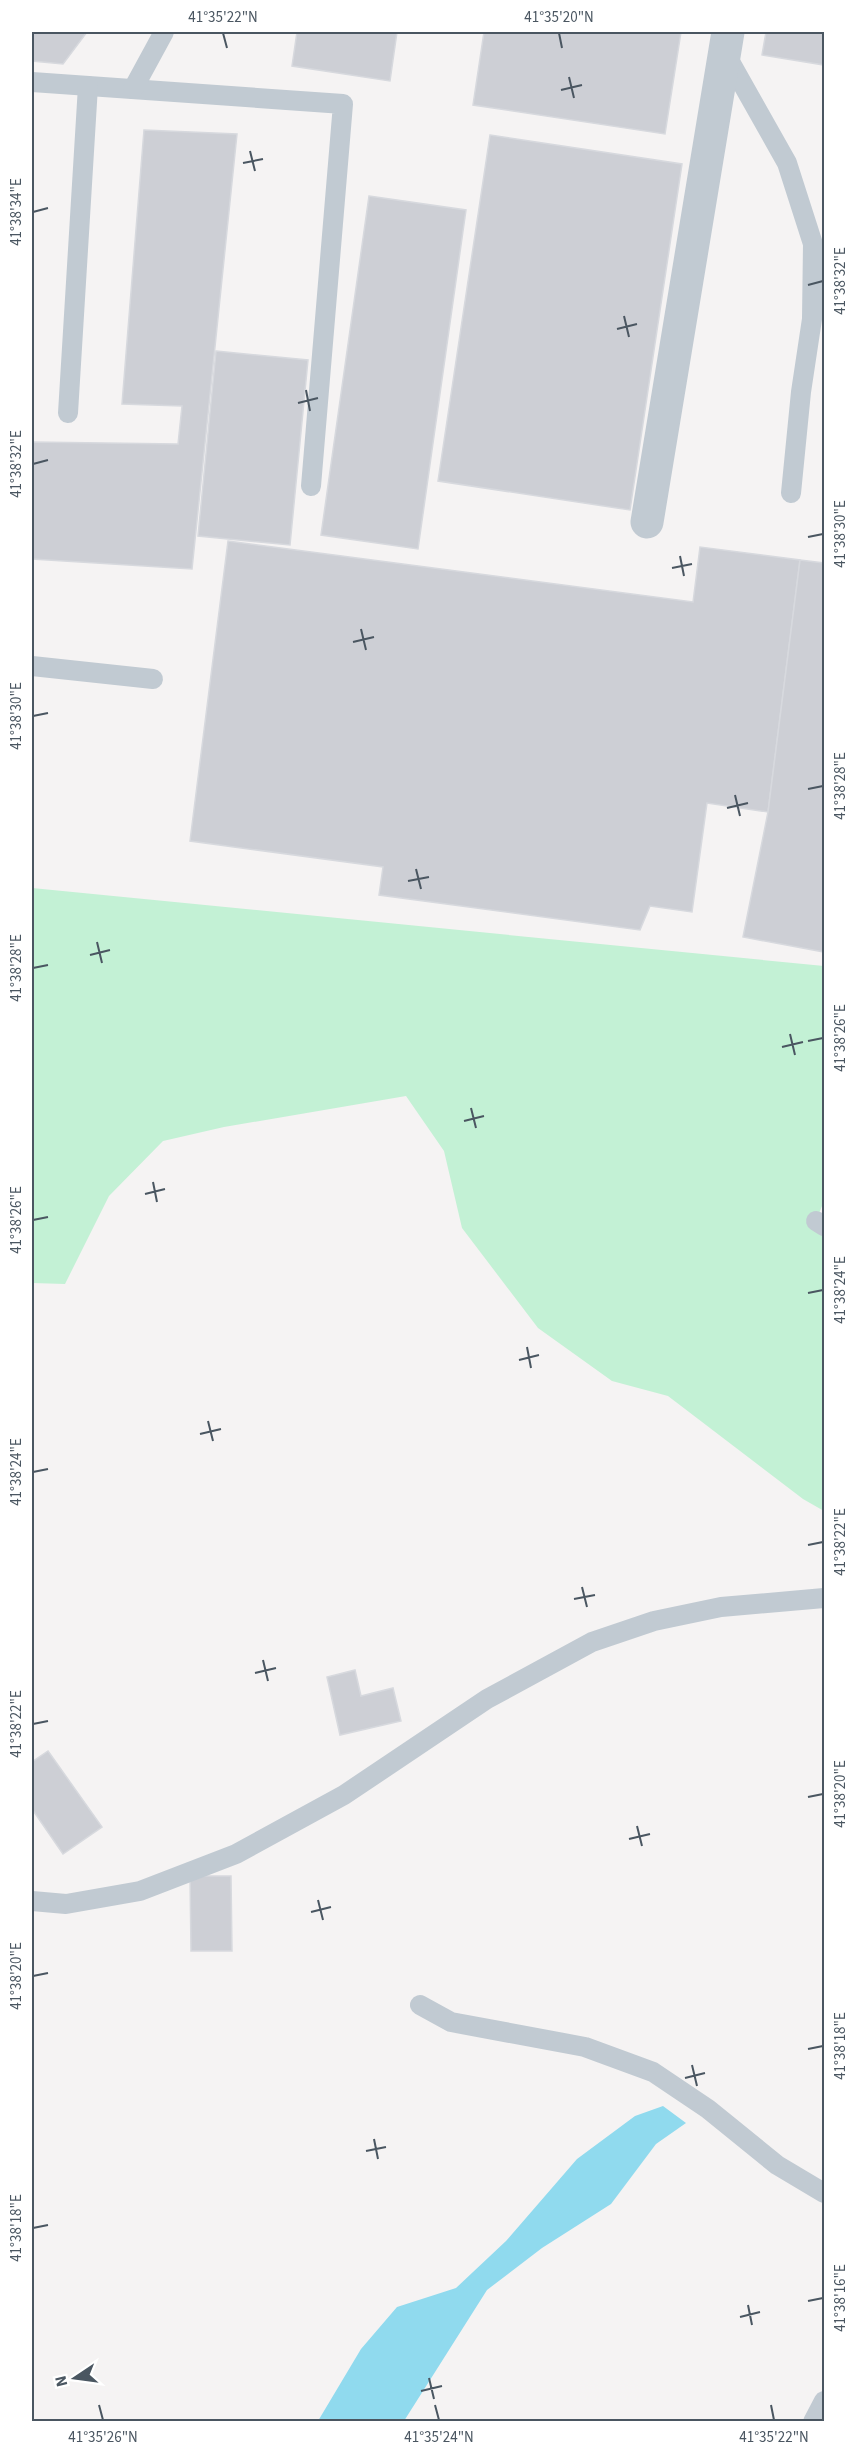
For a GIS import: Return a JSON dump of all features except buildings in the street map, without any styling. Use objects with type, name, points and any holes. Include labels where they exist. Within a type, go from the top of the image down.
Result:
[{"type":"street","points":[[647,522],[726,42]]},
{"type":"lane","points":[[133,89],[164,32]]},
{"type":"lane","points":[[726,42],[787,163],[813,244],[812,319],[801,392],[791,493]]},
{"type":"lane","points":[[32,82],[343,104],[311,486]]},
{"type":"lane","points":[[68,413],[88,86]]},
{"type":"lane","points":[[32,666],[153,679]]},
{"type":"lane","points":[[32,1901],[66,1904],[141,1891],[236,1854],[344,1795],[487,1699],[592,1642],[654,1621],[721,1607],[825,1598]]},
{"type":"lane","points":[[420,2005],[451,2022],[585,2047],[652,2072],[708,2109],[777,2165],[825,2193]]},
{"type":"lane","points":[[813,2421],[825,2401]]},
{"type":"green space","points":[[32,888],[824,966],[824,1201],[816,1221],[824,1226],[824,1511],[803,1499],[668,1396],[612,1381],[538,1328],[462,1228],[444,1151],[406,1096],[224,1127],[163,1141],[109,1196],[65,1284],[32,1283]]},
{"type":"water","points":[[663,2106],[686,2123],[656,2144],[611,2204],[542,2248],[487,2290],[404,2421],[318,2421],[361,2349],[397,2307],[456,2288],[506,2241],[577,2159],[635,2116]]}]
